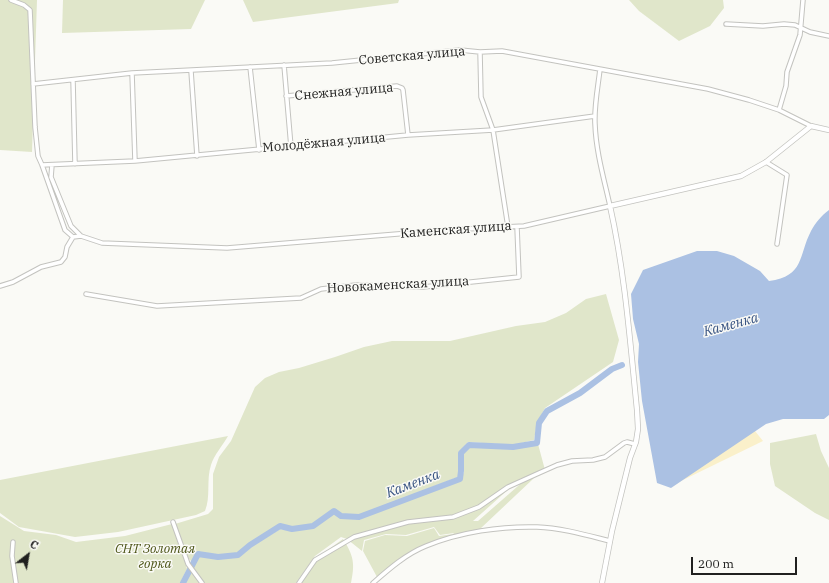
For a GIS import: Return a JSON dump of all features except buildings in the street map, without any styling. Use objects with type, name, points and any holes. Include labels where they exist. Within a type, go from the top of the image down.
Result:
[{"type":"street","points":[[11,0],[24,5],[30,10],[34,127],[38,156],[65,230],[73,237],[81,236]]},
{"type":"street","points":[[779,110],[786,86],[787,72],[801,28],[803,0]]},
{"type":"street","points":[[726,24],[763,26],[784,24],[795,25],[810,32],[829,36]]},
{"type":"street","name":"Советская улица","points":[[33,84],[132,74],[332,63],[460,50],[480,52],[502,50],[708,89],[779,110],[811,126],[829,130]]},
{"type":"street","points":[[480,52],[481,97],[493,130],[508,227]]},
{"type":"street","points":[[284,65],[292,147]]},
{"type":"street","points":[[250,67],[259,150]]},
{"type":"street","points":[[600,69],[595,116],[598,154],[615,227],[624,287],[632,355],[638,429],[610,541],[602,583]]},
{"type":"street","points":[[191,71],[197,156]]},
{"type":"street","points":[[132,74],[135,161]]},
{"type":"street","points":[[73,80],[75,164]]},
{"type":"street","name":"Снежная улица","points":[[286,96],[397,86],[403,90],[408,135]]},
{"type":"street","name":"Молодёжная улица","points":[[42,165],[135,161],[408,135],[493,130],[595,116]]},
{"type":"street","name":"Каменская улица","points":[[81,236],[102,243],[227,248],[446,230],[524,226],[741,176],[766,162],[811,126]]},
{"type":"street","points":[[766,162],[788,175],[777,244]]},
{"type":"street","points":[[52,165],[51,177],[65,212],[71,226],[81,236]]},
{"type":"street","name":"Новокаменская улица","points":[[86,294],[157,306],[300,298],[321,289],[356,285],[423,286],[519,277],[517,227]]},
{"type":"street","points":[[0,286],[14,282],[42,268],[61,262],[73,237]]},
{"type":"street","points":[[299,583],[315,560],[354,537],[408,522],[453,518],[479,508],[508,487],[557,465],[572,461],[593,460],[604,457],[624,443],[627,442],[635,444]]},
{"type":"street","points":[[173,522],[188,564],[202,583]]},
{"type":"street","points":[[373,583],[404,558],[426,546],[458,536],[492,529],[538,527],[576,533],[610,541]]},
{"type":"street","points":[[13,542],[12,556],[16,583]]},
{"type":"green space","points":[[0,0],[37,0],[32,152],[0,150]]},
{"type":"green space","points":[[63,0],[205,0],[191,29],[62,33]]},
{"type":"green space","points":[[243,0],[399,0],[398,3],[253,22]]},
{"type":"green space","points":[[629,0],[723,0],[724,8],[710,26],[679,41],[639,11]]},
{"type":"green space","points":[[606,294],[619,340],[613,362],[545,408],[537,423],[534,440],[513,445],[468,442],[459,452],[458,477],[359,515],[342,514],[334,509],[313,524],[292,528],[280,525],[249,545],[237,555],[218,556],[198,552],[192,562],[187,557],[175,524],[208,514],[213,509],[213,474],[219,457],[231,441],[255,387],[265,378],[279,372],[299,368],[364,347],[392,341],[450,341],[516,326],[545,322],[566,313],[586,299]]},
{"type":"green space","points":[[816,434],[821,451],[829,468],[829,520],[815,513],[775,486],[770,464],[770,443]]},
{"type":"green space","points":[[228,436],[212,461],[209,477],[208,500],[205,511],[196,515],[118,532],[75,537],[19,527],[0,513],[0,480]]},
{"type":"green space","points":[[538,444],[545,470],[537,473],[533,479],[480,529],[428,543],[400,559],[377,577],[363,551],[365,541],[385,535],[407,536],[434,528],[439,536],[454,533],[440,535],[434,527],[406,535],[386,534],[364,540],[362,551],[347,539],[341,537],[315,556],[296,583],[184,583],[198,555],[217,558],[238,558],[251,547],[280,529],[303,530],[315,526],[334,513],[341,518],[358,519],[460,480],[464,472],[463,454],[470,447],[514,449]],"holes":[[[525,477],[526,479],[478,521],[473,521],[520,479]]]},
{"type":"green space","name":"СНТ Золотая горка","points":[[0,516],[24,531],[56,535],[76,542],[125,536],[172,524],[187,569],[180,583],[0,583]]},
{"type":"green space","points":[[343,539],[353,560],[351,583],[301,583],[318,557]]},
{"type":"sand","points":[[751,426],[763,441],[681,481],[671,488]]},
{"type":"water","points":[[829,210],[829,415],[824,419],[783,419],[766,424],[671,488],[657,483],[642,401],[638,362],[639,344],[633,319],[631,294],[643,270],[697,251],[717,251],[734,256],[760,271],[769,281],[781,278],[789,275],[795,270],[799,264],[811,231],[819,219]]},
{"type":"waterway","name":"Каменка","points":[[183,583],[198,554],[218,557],[238,555],[250,545],[280,526],[292,529],[313,526],[334,511],[341,516],[359,517],[460,479],[461,453],[469,445],[513,447],[537,443],[539,423],[547,411],[580,393],[612,369],[622,365]]}]
